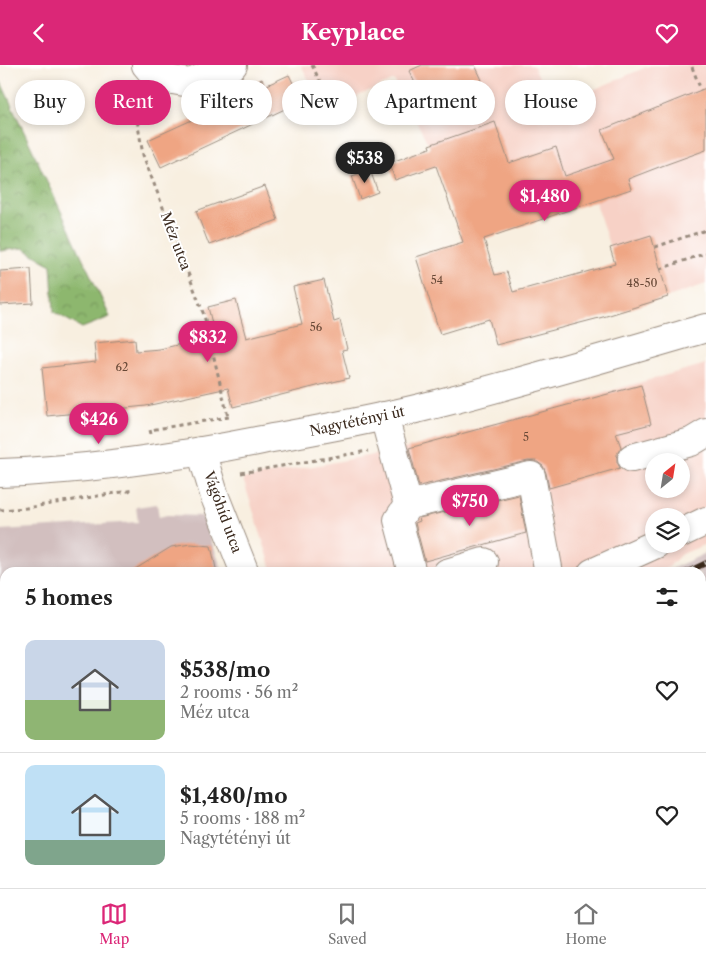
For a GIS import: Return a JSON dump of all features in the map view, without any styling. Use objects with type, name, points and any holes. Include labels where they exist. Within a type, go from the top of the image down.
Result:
[{"type":"main road","points":[[139,73],[190,83],[234,65]]},
{"type":"main road","name":"Nagytétényi út","points":[[0,473],[52,471],[157,458],[384,416],[436,404],[706,328]]},
{"type":"main road","points":[[384,416],[408,505]]},
{"type":"main road","points":[[632,457],[691,442],[706,433]]},
{"type":"main road","name":"Vágóhíd utca","points":[[202,451],[215,497],[243,567]]},
{"type":"main road","points":[[410,567],[398,520],[408,505],[531,476],[549,567]]},
{"type":"main road","points":[[690,529],[706,521]]},
{"type":"main road","points":[[605,567],[645,549]]},
{"type":"main road","points":[[467,567],[484,562]]},
{"type":"path","points":[[312,65],[319,80]]},
{"type":"path","points":[[692,67],[701,90]]},
{"type":"path","name":"Méz utca","points":[[139,73],[132,90],[143,155],[204,315],[228,417]]},
{"type":"path","points":[[654,247],[706,229]]},
{"type":"path","points":[[660,269],[706,253]]},
{"type":"path","points":[[157,458],[150,430],[238,415]]},
{"type":"path","points":[[0,510],[26,508],[143,489]]},
{"type":"shaded area","points":[[301,65],[533,65],[540,80],[505,80],[505,125],[596,125],[596,89],[651,65],[706,65],[706,284],[668,297],[651,235],[610,248],[595,201],[464,246],[429,145],[418,125],[495,125],[495,80],[367,80],[367,92],[357,96],[357,80],[309,80]]},
{"type":"shaded area","points":[[706,364],[706,544],[690,551],[690,508],[645,508],[645,553],[685,553],[680,555],[669,567],[271,567],[243,479],[400,450]]},
{"type":"shaded area","points":[[157,504],[159,517],[167,515],[202,516],[221,567],[0,567],[0,530],[138,522],[136,507]]},
{"type":"shaded area","points":[[706,553],[706,567],[676,567]]},
{"type":"green space","points":[[0,80],[15,112],[15,125],[21,125],[110,317],[82,328],[54,312],[51,265],[23,248],[0,251]]},
{"type":"building","points":[[422,65],[475,65],[482,80],[414,80],[409,71]]},
{"type":"building","points":[[289,75],[292,80],[282,80],[282,110],[272,115],[272,83]]},
{"type":"building","points":[[706,88],[706,150],[628,179],[631,189],[484,239],[495,275],[507,272],[513,292],[615,264],[610,248],[651,235],[668,297],[603,317],[496,345],[489,319],[440,334],[416,257],[463,242],[436,166],[395,180],[389,163],[430,148],[429,145],[486,125],[495,125],[495,122],[509,163],[556,147],[565,176],[614,159],[602,130]]},
{"type":"building","points":[[181,125],[251,125],[161,167],[148,140]]},
{"type":"building","points":[[370,170],[378,192],[360,199],[352,176]]},
{"type":"building","points":[[265,186],[278,220],[209,245],[196,211]]},
{"type":"building","points":[[31,269],[33,303],[0,305],[0,271]]},
{"type":"building","points":[[324,280],[334,322],[340,320],[347,349],[342,350],[349,378],[233,407],[228,388],[146,406],[47,416],[42,368],[96,362],[94,343],[135,339],[136,351],[160,349],[215,336],[208,307],[236,300],[246,338],[302,324],[293,287]]},
{"type":"building","points":[[641,385],[651,424],[616,433],[621,447],[617,454],[617,462],[620,468],[549,488],[543,466],[536,461],[528,461],[419,486],[409,448]]},
{"type":"building","points":[[519,495],[526,533],[425,561],[415,523],[420,521],[419,518]]},
{"type":"building","points":[[191,544],[211,546],[216,567],[139,567],[171,547]]},
{"type":"railway","points":[[698,567],[706,563]]}]
